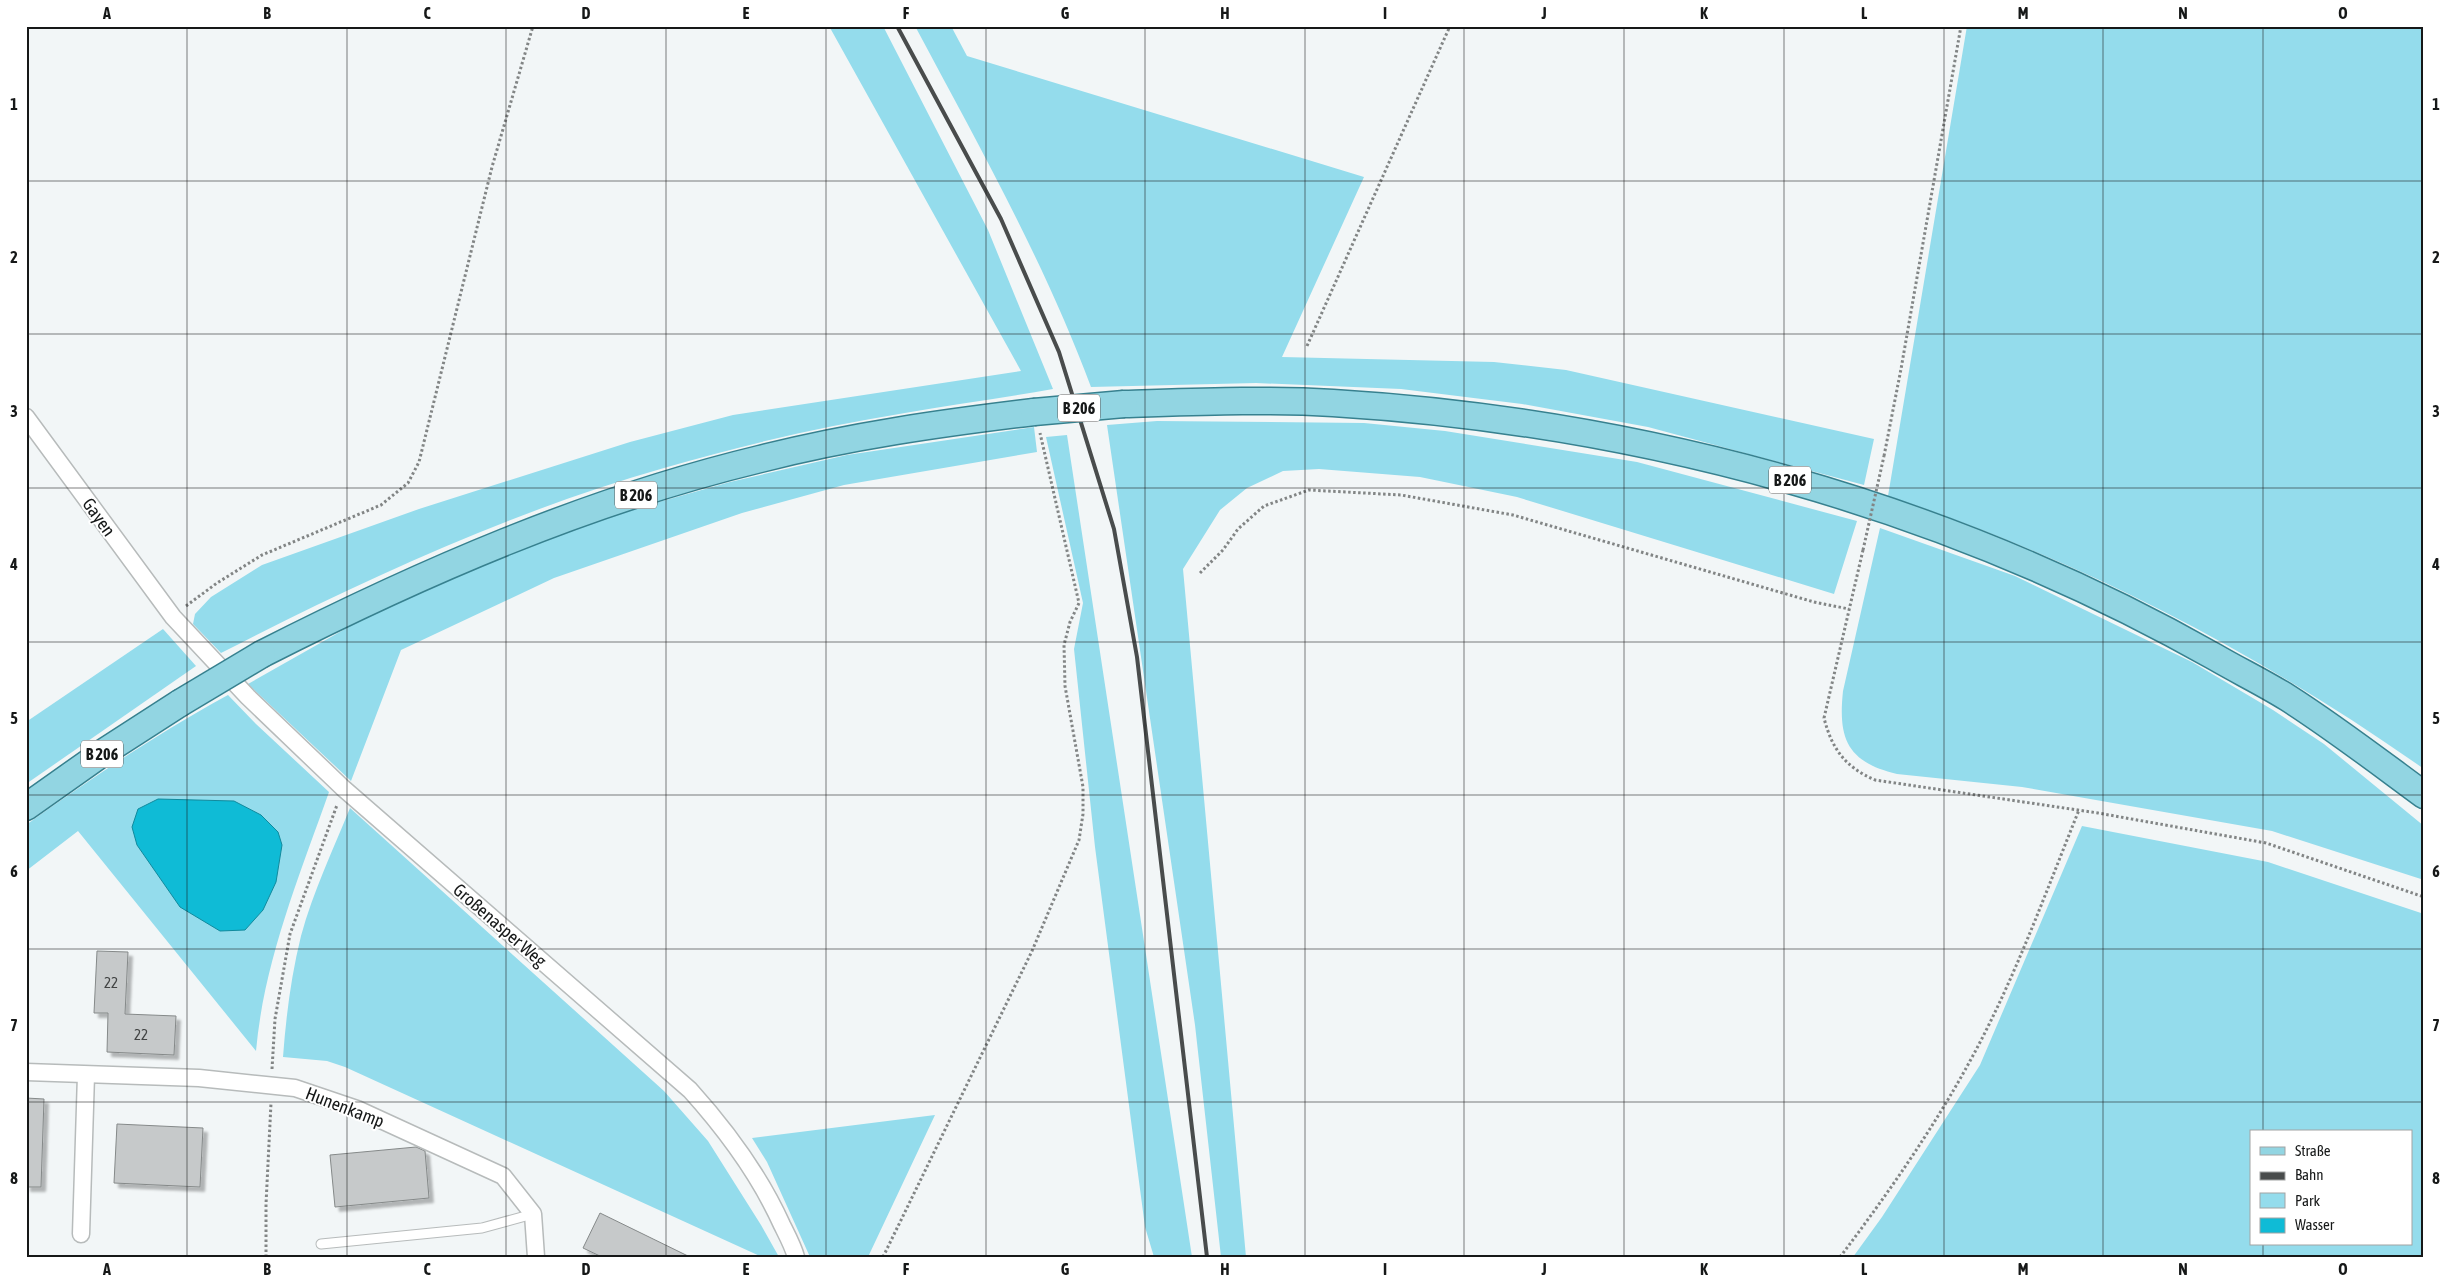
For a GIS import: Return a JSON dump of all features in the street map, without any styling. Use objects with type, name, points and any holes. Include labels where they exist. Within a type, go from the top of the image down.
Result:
[{"type":"main road","name":"B 206","points":[[26,808],[101,754],[180,703],[262,654],[344,612],[514,538],[598,507],[759,459],[942,422],[1038,421],[1124,404],[1239,401],[1330,403],[1503,419],[1661,447],[1740,465],[1917,520],[2051,574],[2122,606],[2287,698],[2424,795]]},
{"type":"street","name":"Gayen","points":[[26,418],[172,617]]},
{"type":"street","name":"Großenasper Weg","points":[[172,617],[248,697],[343,788],[690,1090],[722,1126],[750,1166],[775,1210],[796,1257]]},
{"type":"street","name":"Hunenkamp","points":[[26,1072],[199,1078],[295,1088],[356,1109],[503,1176],[533,1214]]},
{"type":"street","points":[[81,1234],[86,1075]]},
{"type":"street","points":[[533,1214],[536,1257]]},
{"type":"lane","points":[[321,1244],[482,1228],[533,1214]]},
{"type":"path","points":[[172,617],[217,583],[262,555],[381,505],[408,483],[419,462],[492,167],[532,26]]},
{"type":"path","points":[[1307,346],[1450,26]]},
{"type":"path","points":[[1961,26],[1884,456],[1824,718],[1829,736],[1840,755],[1858,772],[1875,780],[2079,810],[2266,843],[2424,897]]},
{"type":"path","points":[[883,1257],[1032,951],[1080,840],[1083,814],[1083,787],[1064,678],[1064,645],[1070,622],[1079,602],[1039,436],[1038,421]]},
{"type":"path","points":[[1200,573],[1223,550],[1238,529],[1264,506],[1309,490],[1318,490],[1401,495],[1513,515],[1814,602],[1849,609]]},
{"type":"path","points":[[266,1257],[266,1204],[275,1019],[290,934],[343,788]]},
{"type":"path","points":[[1840,1257],[1900,1173],[1970,1060],[2016,964],[2079,810]]},
{"type":"green space","points":[[829,26],[883,26],[988,230],[1053,389],[875,418],[814,430],[664,468],[607,486],[550,505],[438,550],[328,599],[221,653],[193,624],[195,614],[211,597],[262,565],[419,509],[630,442],[733,415],[1021,371]]},
{"type":"green space","points":[[915,26],[951,26],[967,56],[1364,177],[1282,357],[1494,362],[1566,370],[1874,439],[1864,485],[1648,427],[1522,404],[1401,389],[1256,383],[1091,387],[1053,294],[986,159]]},
{"type":"green space","points":[[1967,26],[2424,26],[2424,769],[2361,726],[2297,686],[2232,648],[2166,613],[2029,549],[1959,521],[1888,496]]},
{"type":"green space","points":[[1157,421],[1364,423],[1445,431],[1637,462],[1857,521],[1834,594],[1517,497],[1420,477],[1319,469],[1283,471],[1247,488],[1220,510],[1183,569],[1246,1257],[1221,1257],[1195,1025],[1107,425]]},
{"type":"green space","points":[[1034,427],[1037,452],[844,485],[742,513],[554,578],[401,650],[351,781],[248,684],[368,616],[532,544],[634,509],[730,482],[847,455]]},
{"type":"green space","points":[[1067,435],[1192,1257],[1154,1257],[1145,1227],[1095,847],[1074,649],[1083,603],[1046,437]]},
{"type":"green space","points":[[1880,528],[2015,576],[2192,662],[2273,710],[2324,744],[2424,826],[2424,880],[2272,831],[2022,787],[1897,774],[1867,763],[1849,746],[1842,723],[1842,708],[1843,691]]},
{"type":"green space","points":[[163,629],[196,666],[26,784],[26,722]]},
{"type":"green space","points":[[228,695],[256,724],[329,792],[284,920],[267,985],[256,1051],[78,831],[26,871],[26,825],[125,757],[175,725]]},
{"type":"green space","points":[[350,808],[664,1091],[708,1141],[779,1257],[762,1257],[345,1067],[327,1061],[283,1057],[289,996],[301,936],[317,887]]},
{"type":"green space","points":[[2082,826],[2268,862],[2424,914],[2424,1257],[1853,1257],[1882,1217],[1980,1065]]},
{"type":"green space","points":[[935,1115],[868,1257],[810,1257],[767,1162],[752,1138]]},
{"type":"water","points":[[158,799],[234,801],[261,815],[278,832],[282,845],[276,882],[263,910],[245,930],[220,931],[180,907],[137,845],[132,827],[138,809]]},
{"type":"building","points":[[97,951],[128,952],[125,1014],[176,1016],[174,1055],[107,1052],[108,1013],[94,1013]]},
{"type":"building","points":[[26,1098],[44,1099],[41,1187],[26,1187]]},
{"type":"building","points":[[117,1124],[203,1128],[200,1187],[114,1183]]},
{"type":"building","points":[[416,1147],[425,1151],[429,1198],[335,1207],[330,1155]]},
{"type":"building","points":[[600,1213],[690,1257],[602,1257],[583,1248]]},
{"type":"railway","points":[[897,26],[1001,219],[1059,352],[1114,529],[1137,657],[1207,1257]]}]
